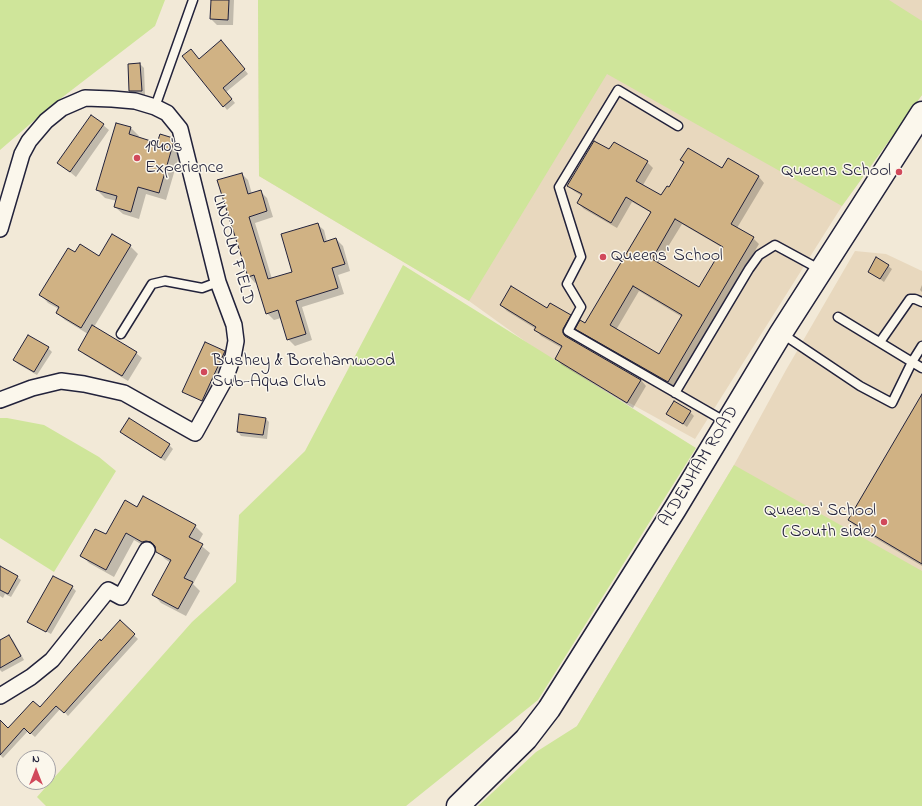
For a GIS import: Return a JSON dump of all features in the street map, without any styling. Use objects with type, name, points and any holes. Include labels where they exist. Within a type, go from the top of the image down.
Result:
[{"type":"main road","name":"ALDENHAM ROAD","points":[[458,806],[526,739],[549,709],[671,516],[781,333],[922,113]]},
{"type":"street","name":"LINCOLN FIELD","points":[[0,229],[22,154],[29,141],[46,121],[62,108],[85,98],[135,101],[155,107],[167,113],[180,129],[218,282],[234,325],[236,341],[233,357],[225,379],[195,433],[124,393],[84,384],[61,381],[32,388],[0,400]]},
{"type":"street","points":[[0,696],[31,677],[52,660],[108,590],[121,597],[148,550]]},
{"type":"lane","points":[[155,107],[193,0]]},
{"type":"lane","points":[[678,126],[618,90],[559,187],[581,257],[567,284],[581,307],[568,331],[727,423]]},
{"type":"lane","points":[[675,394],[759,255],[775,245],[821,270]]},
{"type":"lane","points":[[121,334],[152,284],[165,281],[202,288],[218,282]]},
{"type":"lane","points":[[880,342],[910,299],[915,299],[922,302]]},
{"type":"lane","points":[[838,317],[922,368]]},
{"type":"lane","points":[[781,333],[860,386],[892,403],[912,362],[922,346]]},
{"type":"shaded area","name":"Queens' School","points":[[258,0],[922,0],[922,95],[842,206],[695,439],[551,360],[469,301],[259,176]]},
{"type":"shaded area","points":[[855,251],[886,254],[922,271],[922,806],[577,726],[734,465],[786,370]]},
{"type":"green space","points":[[0,0],[165,0],[155,26],[51,106],[0,150]]},
{"type":"green space","name":"Queens' School","points":[[258,0],[889,0],[922,21],[922,95],[842,206],[607,74],[469,301],[259,176]]},
{"type":"green space","points":[[403,265],[696,448],[538,700],[406,806],[46,806],[37,797],[43,790],[56,790],[56,776],[192,622],[236,582],[239,515],[305,451]]},
{"type":"green space","points":[[0,418],[44,425],[99,457],[116,471],[54,572],[0,538]]},
{"type":"green space","points":[[734,465],[922,571],[922,806],[478,806],[536,752],[577,726]]},
{"type":"building","points":[[211,0],[229,0],[228,20],[210,19]]},
{"type":"building","points":[[221,40],[245,69],[223,88],[232,99],[223,107],[182,56],[191,49],[199,59]]},
{"type":"building","points":[[140,63],[142,91],[129,91],[128,64]]},
{"type":"building","points":[[91,115],[104,124],[70,172],[57,163]]},
{"type":"building","points":[[116,123],[131,127],[129,134],[157,143],[160,134],[173,138],[174,141],[159,193],[138,187],[131,212],[114,207],[117,196],[96,190]]},
{"type":"building","points":[[594,141],[609,149],[614,142],[648,161],[636,181],[661,195],[667,186],[669,187],[684,162],[680,160],[688,148],[722,168],[728,158],[759,176],[731,224],[754,237],[668,382],[575,329],[580,320],[585,323],[651,212],[626,197],[611,223],[577,203],[582,194],[567,186]],"holes":[[[675,219],[723,247],[699,287],[652,259]],[[633,286],[682,315],[659,354],[610,325]]]},
{"type":"building","points":[[242,173],[248,194],[261,190],[267,211],[249,217],[268,279],[292,272],[281,234],[318,223],[324,242],[336,238],[345,264],[332,268],[338,288],[296,301],[306,334],[287,340],[278,310],[266,314],[254,275],[248,277],[217,180]]},
{"type":"building","points":[[112,234],[131,245],[81,328],[56,313],[59,307],[39,295],[68,248],[75,252],[80,244],[99,256]]},
{"type":"building","points":[[876,257],[889,265],[880,279],[868,272]]},
{"type":"building","points":[[511,286],[547,308],[550,303],[571,315],[563,329],[565,336],[641,380],[627,403],[555,359],[562,346],[534,330],[536,327],[500,305]]},
{"type":"building","points":[[92,325],[137,352],[122,376],[78,350]]},
{"type":"building","points":[[28,335],[49,347],[34,372],[13,360]]},
{"type":"building","name":"Bushey & Borehamwood Sub-Aqua Club","points":[[205,342],[225,351],[202,401],[182,392]]},
{"type":"building","points":[[922,394],[922,564],[848,520]]},
{"type":"building","points":[[674,401],[691,411],[683,424],[666,414]]},
{"type":"building","points":[[239,414],[266,418],[263,435],[237,432]]},
{"type":"building","points":[[129,418],[170,444],[161,458],[120,432]]},
{"type":"building","points":[[143,496],[196,525],[189,537],[203,544],[184,578],[193,582],[178,609],[152,595],[171,560],[156,552],[155,546],[151,542],[142,542],[126,533],[106,570],[80,556],[95,529],[106,534],[125,500],[137,507]]},
{"type":"building","points":[[0,566],[18,576],[8,594],[0,590]]},
{"type":"building","points":[[53,576],[73,586],[46,632],[27,622]]},
{"type":"building","points":[[120,620],[135,634],[64,713],[56,706],[30,734],[24,728],[0,755],[0,720],[8,728],[33,701],[40,707],[100,639],[101,641]]},
{"type":"building","points":[[9,635],[21,656],[0,668],[0,640]]},
{"type":"place","name":"1940's Experience","points":[[137,158]]},
{"type":"place","name":"Queens School","points":[[899,172]]},
{"type":"place","name":"Queens' School","points":[[603,257]]},
{"type":"place","name":"Bushey & Borehamwood Sub-Aqua Club","points":[[204,372]]},
{"type":"place","name":"Queens' School (South side)","points":[[884,522]]}]
